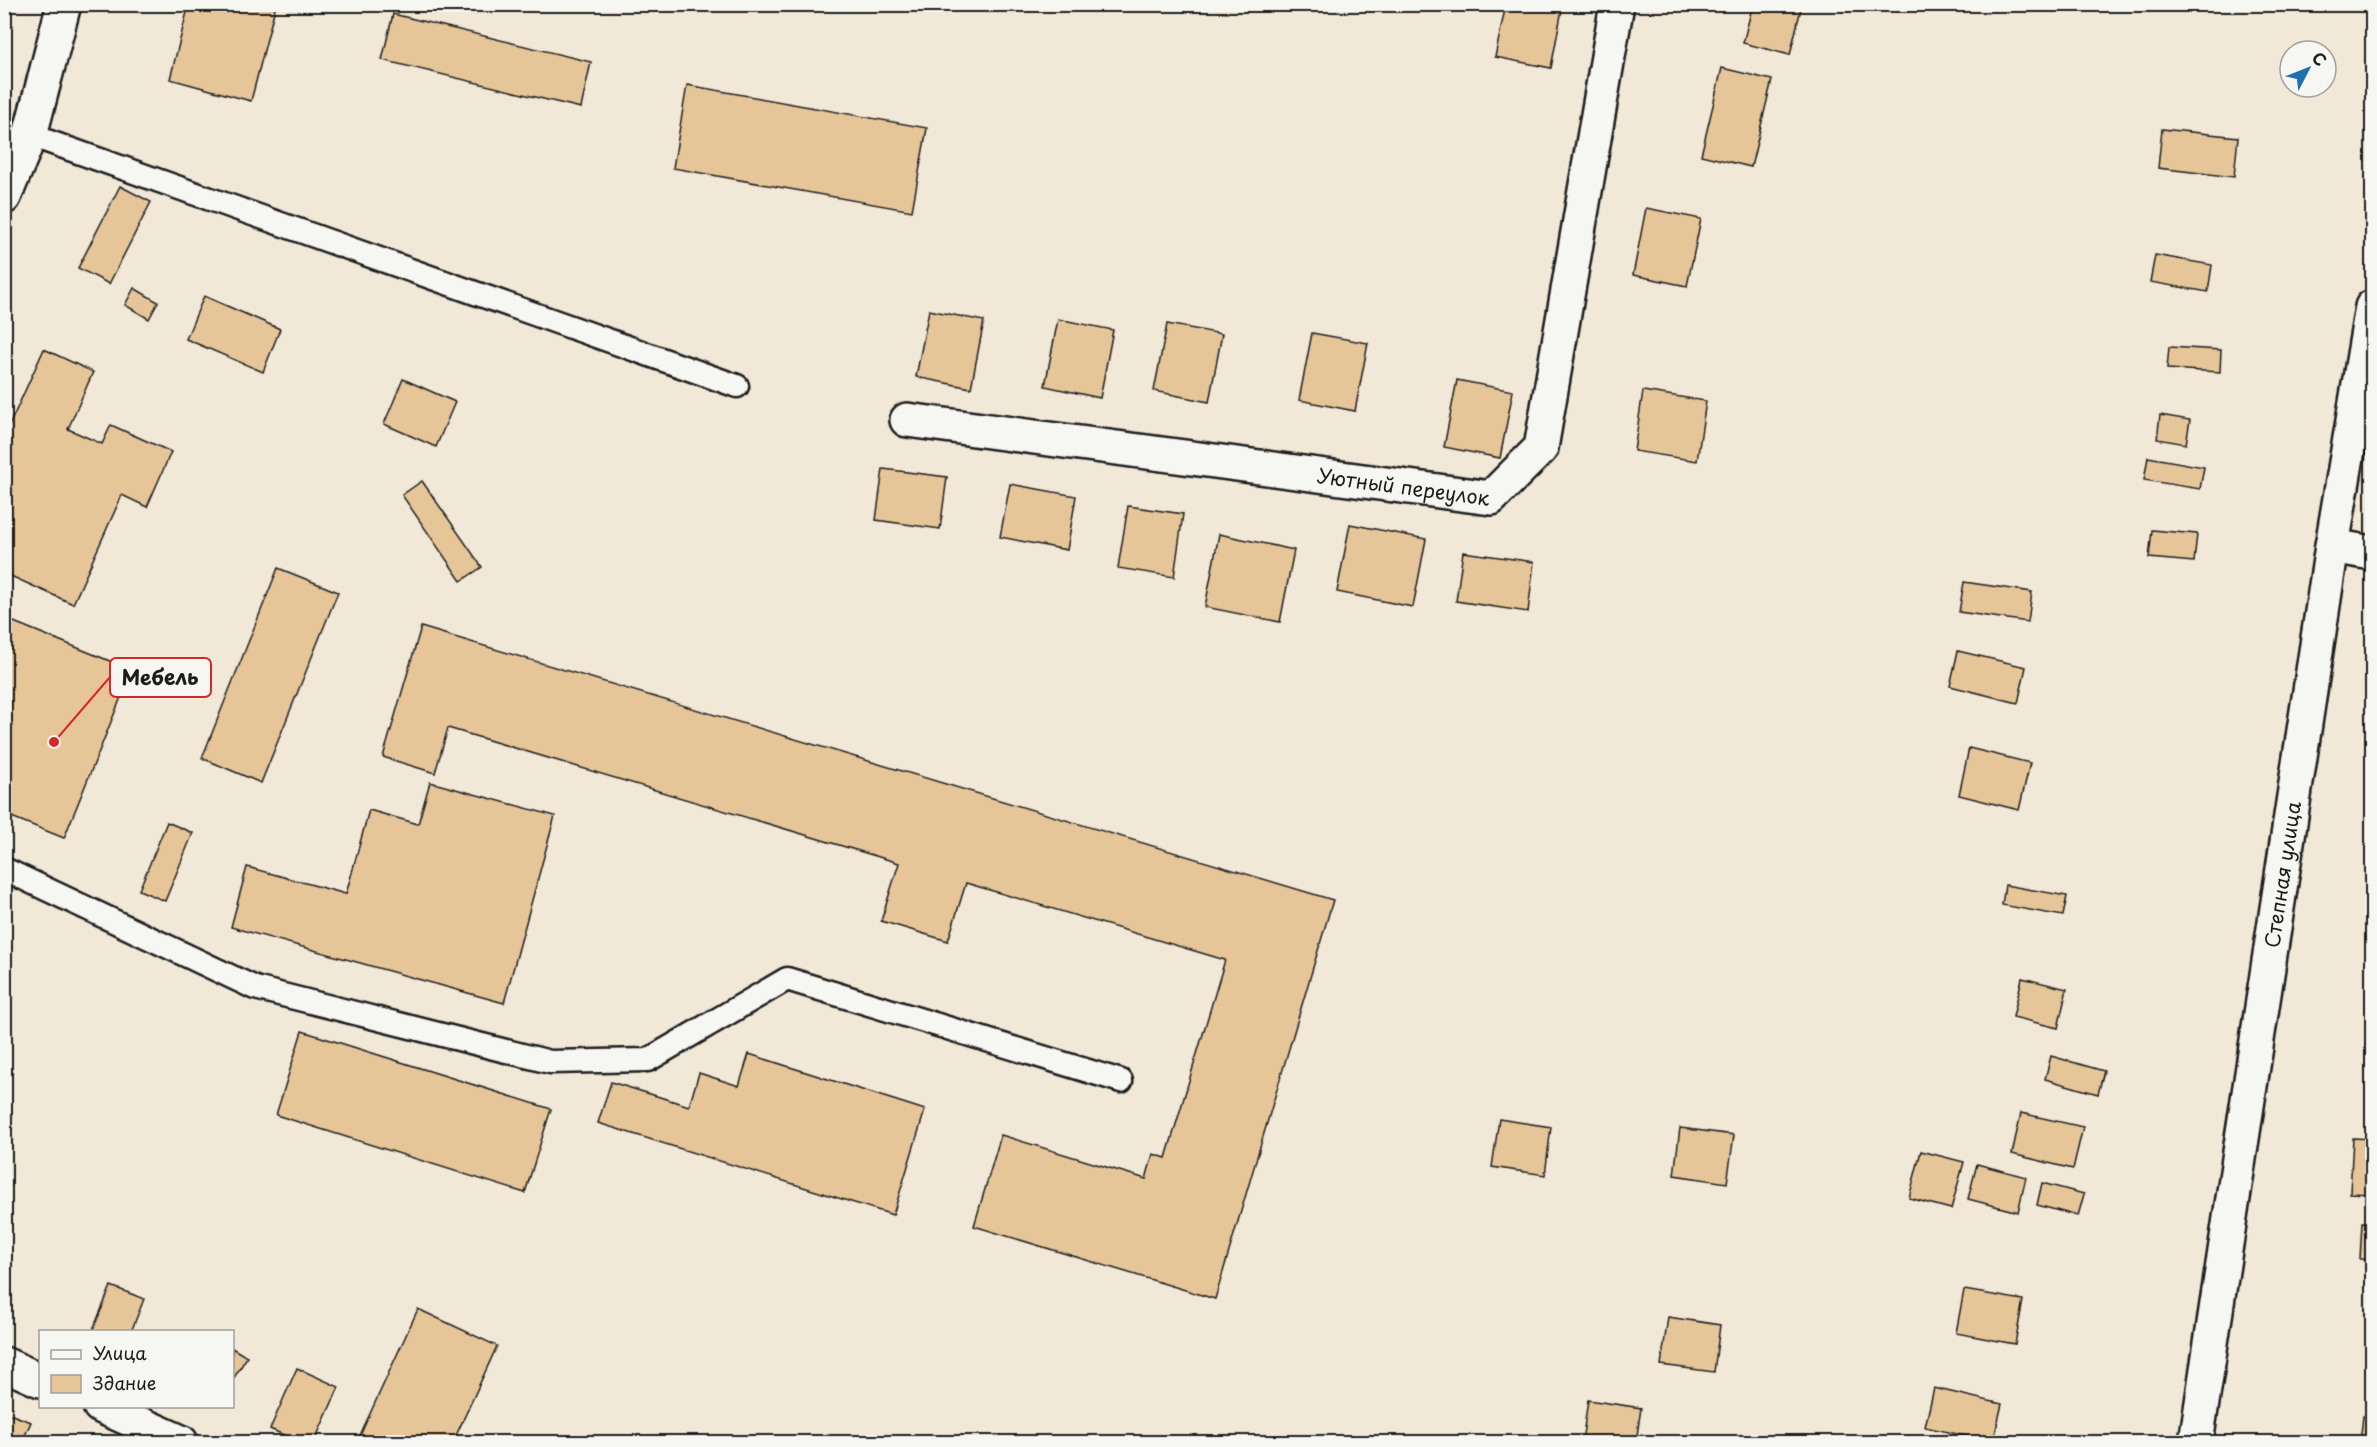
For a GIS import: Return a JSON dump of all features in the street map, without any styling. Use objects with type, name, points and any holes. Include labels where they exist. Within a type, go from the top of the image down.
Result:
[{"type":"street","points":[[4,197],[30,135],[64,4]]},
{"type":"street","name":"Уютный переулок","points":[[907,420],[1491,498],[1541,447],[1617,4]]},
{"type":"street","name":"Степная улица","points":[[2196,1443],[2332,546],[2373,307]]},
{"type":"street","points":[[2332,546],[2373,553]]},
{"type":"street","points":[[4,1364],[39,1380]]},
{"type":"street","points":[[102,1408],[181,1443]]},
{"type":"lane","points":[[30,135],[737,386]]},
{"type":"lane","points":[[4,869],[255,988],[550,1062],[648,1060],[787,979],[1121,1081]]},
{"type":"building","points":[[189,4],[276,4],[251,101],[170,79]]},
{"type":"building","points":[[1506,4],[1563,4],[1551,68],[1495,57]]},
{"type":"building","points":[[1753,4],[1802,4],[1790,55],[1743,43]]},
{"type":"building","points":[[393,14],[591,62],[581,108],[382,60]]},
{"type":"building","points":[[1722,68],[1772,80],[1751,167],[1701,155]]},
{"type":"building","points":[[687,85],[927,128],[912,211],[673,168]]},
{"type":"building","points":[[2162,129],[2238,137],[2234,177],[2158,168]]},
{"type":"building","points":[[120,186],[151,202],[109,284],[78,268]]},
{"type":"building","points":[[1646,208],[1701,219],[1687,286],[1633,275]]},
{"type":"building","points":[[2155,255],[2212,265],[2208,292],[2150,282]]},
{"type":"building","points":[[134,288],[158,302],[149,319],[125,305]]},
{"type":"building","points":[[204,296],[280,329],[263,372],[186,339]]},
{"type":"building","points":[[929,310],[984,321],[971,388],[916,377]]},
{"type":"building","points":[[1058,319],[1113,330],[1100,398],[1045,386]]},
{"type":"building","points":[[1167,324],[1222,334],[1209,402],[1154,391]]},
{"type":"building","points":[[1312,333],[1368,343],[1355,411],[1299,400]]},
{"type":"building","points":[[2169,347],[2221,350],[2220,372],[2167,369]]},
{"type":"building","points":[[44,349],[93,372],[68,429],[102,444],[111,425],[171,452],[147,507],[122,495],[73,604],[4,573],[4,437]]},
{"type":"building","points":[[403,379],[455,402],[436,447],[384,424]]},
{"type":"building","points":[[1457,380],[1513,391],[1500,458],[1444,447]]},
{"type":"building","points":[[1643,391],[1706,401],[1697,461],[1634,451]]},
{"type":"building","points":[[2160,415],[2190,420],[2186,444],[2157,439]]},
{"type":"building","points":[[2148,457],[2204,467],[2200,489],[2144,480]]},
{"type":"building","points":[[883,469],[947,477],[940,529],[876,520]]},
{"type":"building","points":[[422,481],[482,567],[461,581],[402,495]]},
{"type":"building","points":[[1010,484],[1076,496],[1067,550],[1000,537]]},
{"type":"building","points":[[1128,506],[1183,514],[1174,577],[1118,568]]},
{"type":"building","points":[[1350,524],[1426,539],[1413,607],[1337,592]]},
{"type":"building","points":[[2152,530],[2197,534],[2194,562],[2149,558]]},
{"type":"building","points":[[1219,534],[1294,550],[1280,622],[1205,607]]},
{"type":"building","points":[[1463,552],[1534,562],[1528,612],[1456,601]]},
{"type":"building","points":[[278,568],[338,592],[261,783],[202,758]]},
{"type":"building","points":[[1964,582],[2032,592],[2028,622],[1959,612]]},
{"type":"building","points":[[4,618],[132,670],[64,838],[4,814]]},
{"type":"building","points":[[421,627],[1333,900],[1215,1299],[974,1226],[1001,1135],[1146,1179],[1153,1154],[1166,1158],[1225,960],[966,883],[948,941],[881,921],[899,863],[448,728],[435,773],[383,757]]},
{"type":"building","points":[[1958,651],[2026,667],[2018,703],[1950,686]]},
{"type":"building","points":[[1969,748],[2030,763],[2019,810],[1959,795]]},
{"type":"building","points":[[430,782],[555,816],[504,1003],[231,927],[247,867],[346,894],[369,810],[418,824]]},
{"type":"building","points":[[167,822],[193,833],[165,901],[139,890]]},
{"type":"building","points":[[2005,885],[2067,896],[2063,916],[2002,905]]},
{"type":"building","points":[[2022,978],[2067,989],[2058,1028],[2013,1017]]},
{"type":"building","points":[[302,1031],[551,1109],[525,1193],[276,1115]]},
{"type":"building","points":[[749,1054],[925,1110],[893,1215],[598,1123],[611,1082],[689,1106],[699,1073],[739,1086]]},
{"type":"building","points":[[2051,1056],[2104,1071],[2098,1094],[2045,1079]]},
{"type":"building","points":[[2021,1113],[2083,1127],[2073,1169],[2012,1154]]},
{"type":"building","points":[[1499,1119],[1551,1127],[1545,1175],[1492,1167]]},
{"type":"building","points":[[1680,1128],[1734,1135],[1727,1183],[1674,1175]]},
{"type":"building","points":[[2353,1138],[2372,1139],[2372,1194],[2350,1193]]},
{"type":"building","points":[[1921,1151],[1964,1162],[1951,1209],[1909,1198]]},
{"type":"building","points":[[1977,1164],[2026,1177],[2018,1212],[1968,1199]]},
{"type":"building","points":[[2042,1183],[2084,1194],[2078,1216],[2037,1205]]},
{"type":"building","points":[[2362,1222],[2372,1223],[2372,1260],[2360,1259]]},
{"type":"building","points":[[111,1286],[144,1299],[132,1330],[93,1330]]},
{"type":"building","points":[[1964,1290],[2023,1300],[2015,1344],[1956,1333]]},
{"type":"building","points":[[418,1309],[497,1346],[453,1442],[357,1442]]},
{"type":"building","points":[[1668,1317],[1720,1325],[1714,1372],[1661,1365]]},
{"type":"building","points":[[234,1349],[247,1357],[234,1378]]},
{"type":"building","points":[[297,1368],[339,1387],[314,1442],[300,1442],[270,1429]]},
{"type":"building","points":[[1934,1388],[2002,1404],[1993,1442],[1925,1427]]},
{"type":"building","points":[[1588,1400],[1641,1408],[1636,1442],[1582,1442]]},
{"type":"building","points":[[4,1412],[31,1422],[22,1442],[4,1442]]},
{"type":"building","points":[[2363,1416],[2372,1417],[2372,1442],[2360,1442]]},
{"type":"place","name":"Мебель","points":[[54,742]]}]
